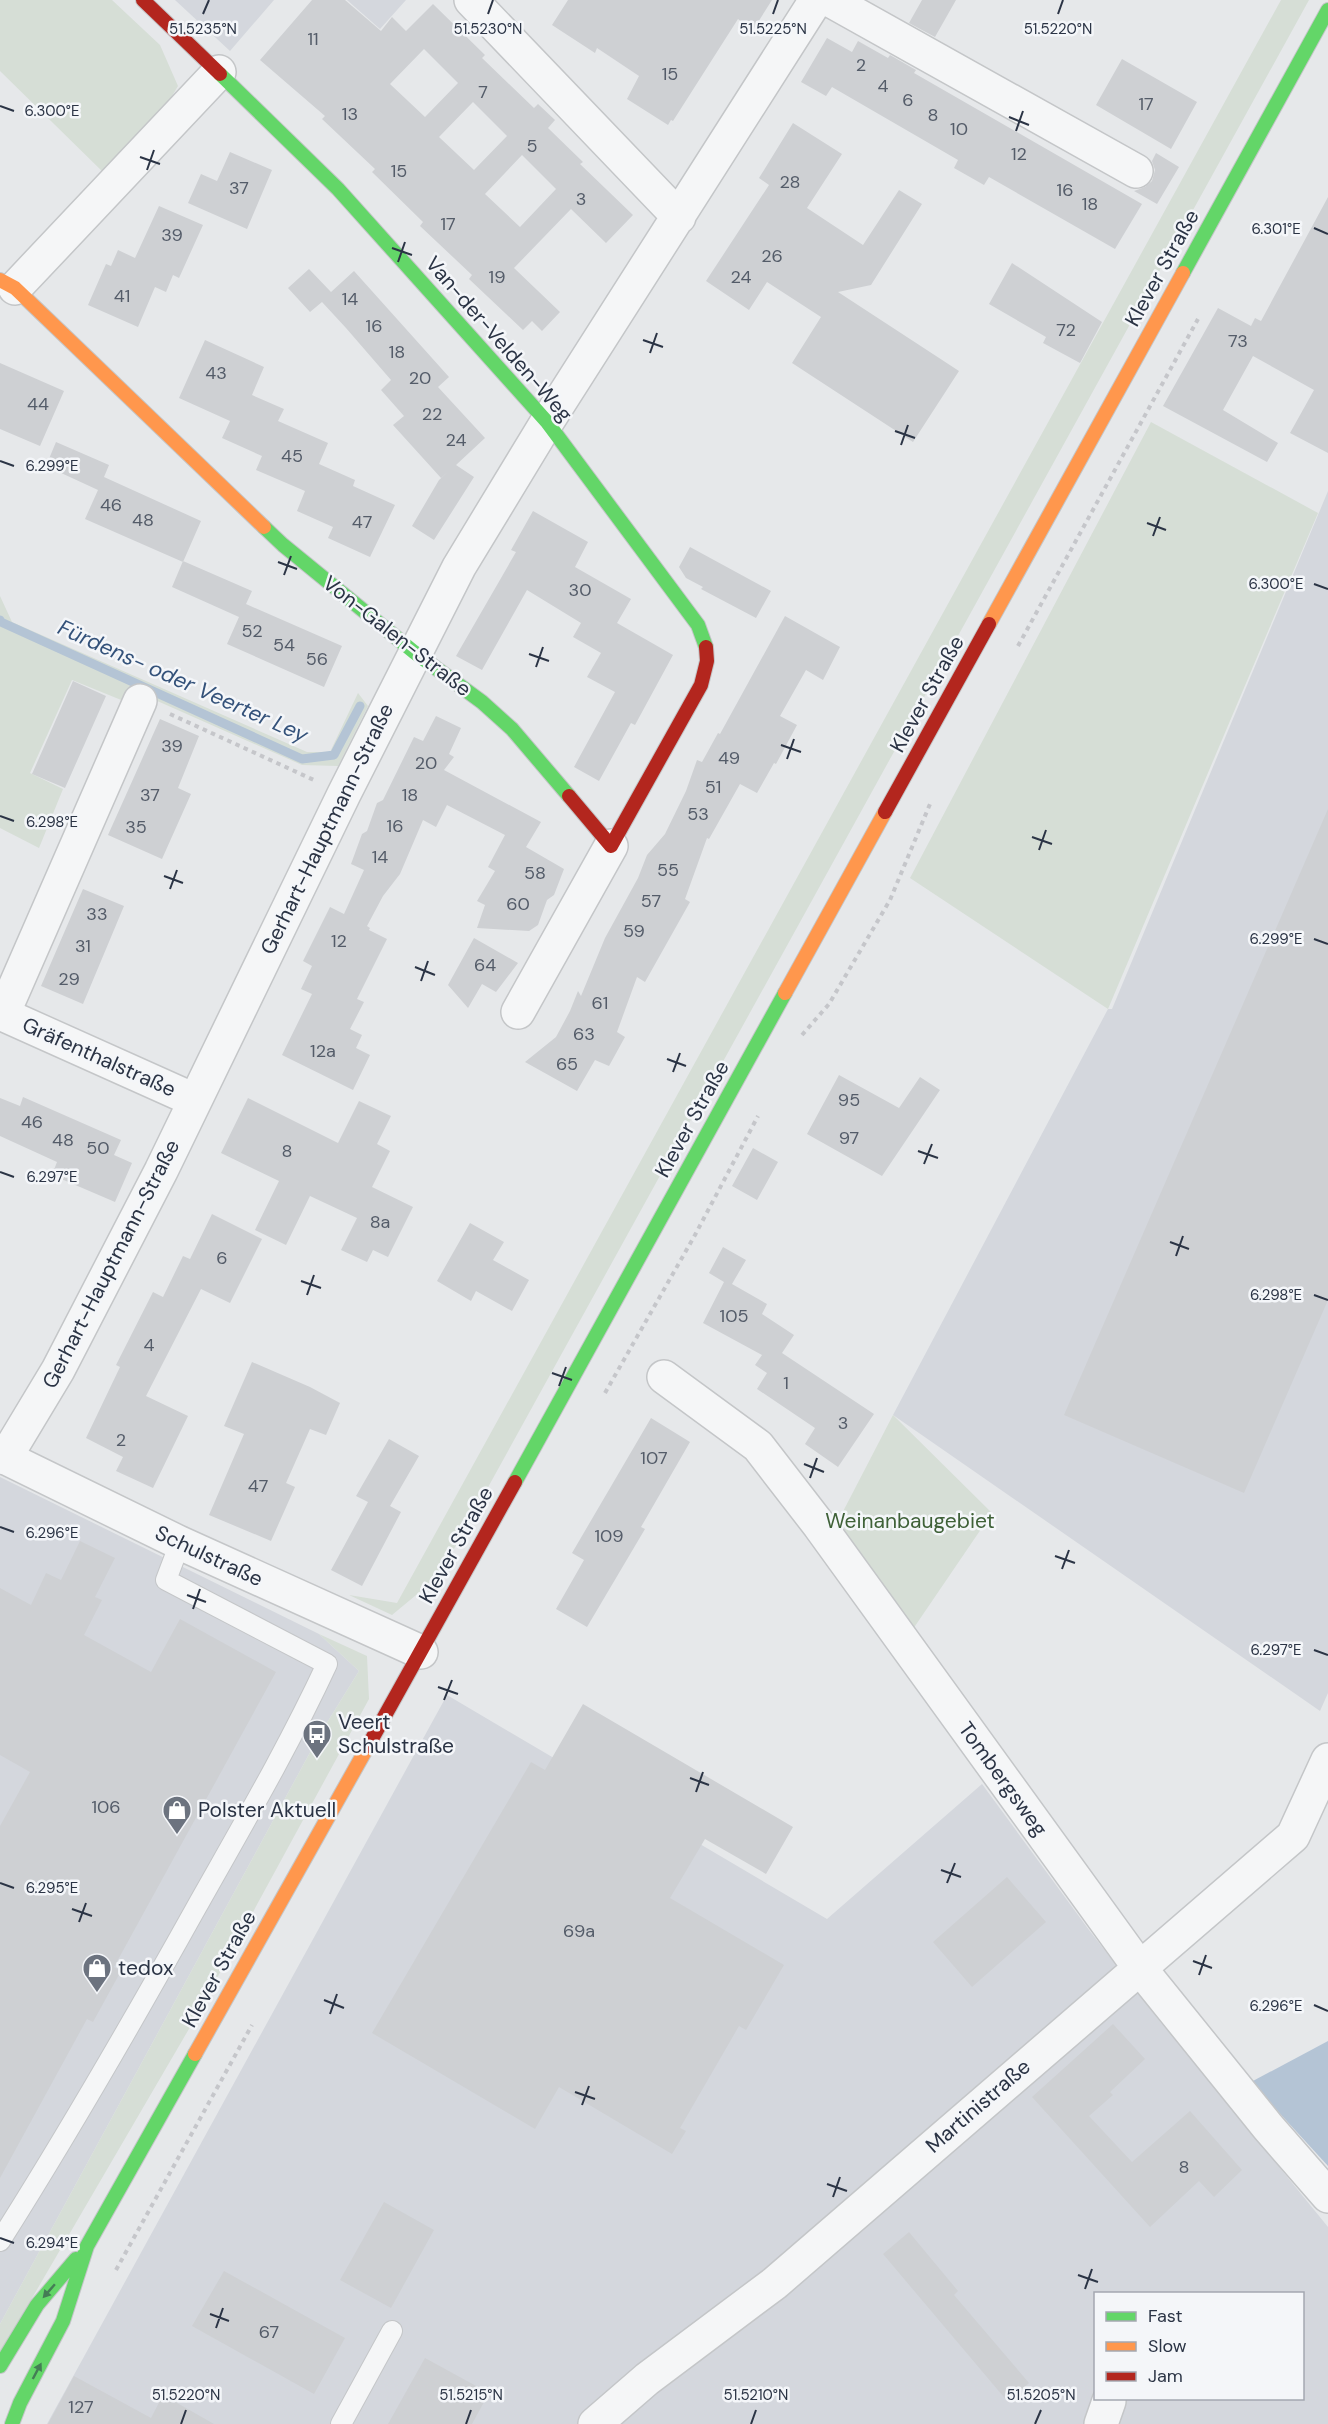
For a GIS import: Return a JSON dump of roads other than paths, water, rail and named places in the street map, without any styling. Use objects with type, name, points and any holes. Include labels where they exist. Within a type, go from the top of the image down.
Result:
[{"type":"main road","name":"Van-der-Velden-Weg","points":[[143,0],[338,189],[547,422],[698,625],[708,645],[707,663],[701,685],[611,846]]},
{"type":"main road","name":"Klever Straße","points":[[0,2366],[37,2305],[87,2246],[421,1652],[1328,10]]},
{"type":"main road","name":"Von-Galen-Straße","points":[[8,284],[283,545],[414,652],[482,702],[512,729],[611,846]]},
{"type":"main road","name":"Klever Straße","points":[[12,2424],[20,2403],[63,2321],[87,2246]]},
{"type":"street","points":[[471,0],[679,217]]},
{"type":"street","name":"Gerhart-Hauptmann-Straße","points":[[3,1457],[58,1370],[195,1100],[414,652],[459,567],[547,422],[816,0]]},
{"type":"street","points":[[830,0],[1136,171]]},
{"type":"street","name":"Von-Galen-Straße","points":[[8,284],[219,72]]},
{"type":"street","name":"Gräfenthalstraße","points":[[140,701],[1,1013],[195,1100]]},
{"type":"street","points":[[518,1012],[611,846]]},
{"type":"street","name":"Tombergsweg","points":[[664,1377],[758,1446],[826,1535],[1139,1967],[1268,2127],[1328,2196]]},
{"type":"street","name":"Schulstraße","points":[[3,1457],[180,1543],[421,1652]]},
{"type":"street","name":"Martinistraße","points":[[595,2424],[647,2379],[775,2283],[1293,1836],[1328,1760]]},
{"type":"lane","points":[[0,2241],[61,2145],[132,2023],[296,1730],[327,1664],[166,1581],[180,1543]]},
{"type":"lane","points":[[341,2424],[392,2331]]},
{"type":"water","points":[[1328,2041],[1328,2166],[1251,2082]]},
{"type":"waterway","name":"Fürdens- oder Veerter Ley","points":[[0,620],[302,759],[334,755],[360,706]]},
{"type":"place","name":"Veert Schulstraße","points":[[317,1760]]},
{"type":"place","name":"Polster Aktuell","points":[[177,1836]]},
{"type":"place","name":"tedox","points":[[97,1994]]},
{"type":"park label","name":"Weinanbaugebiet","points":[[910,1521]]}]
